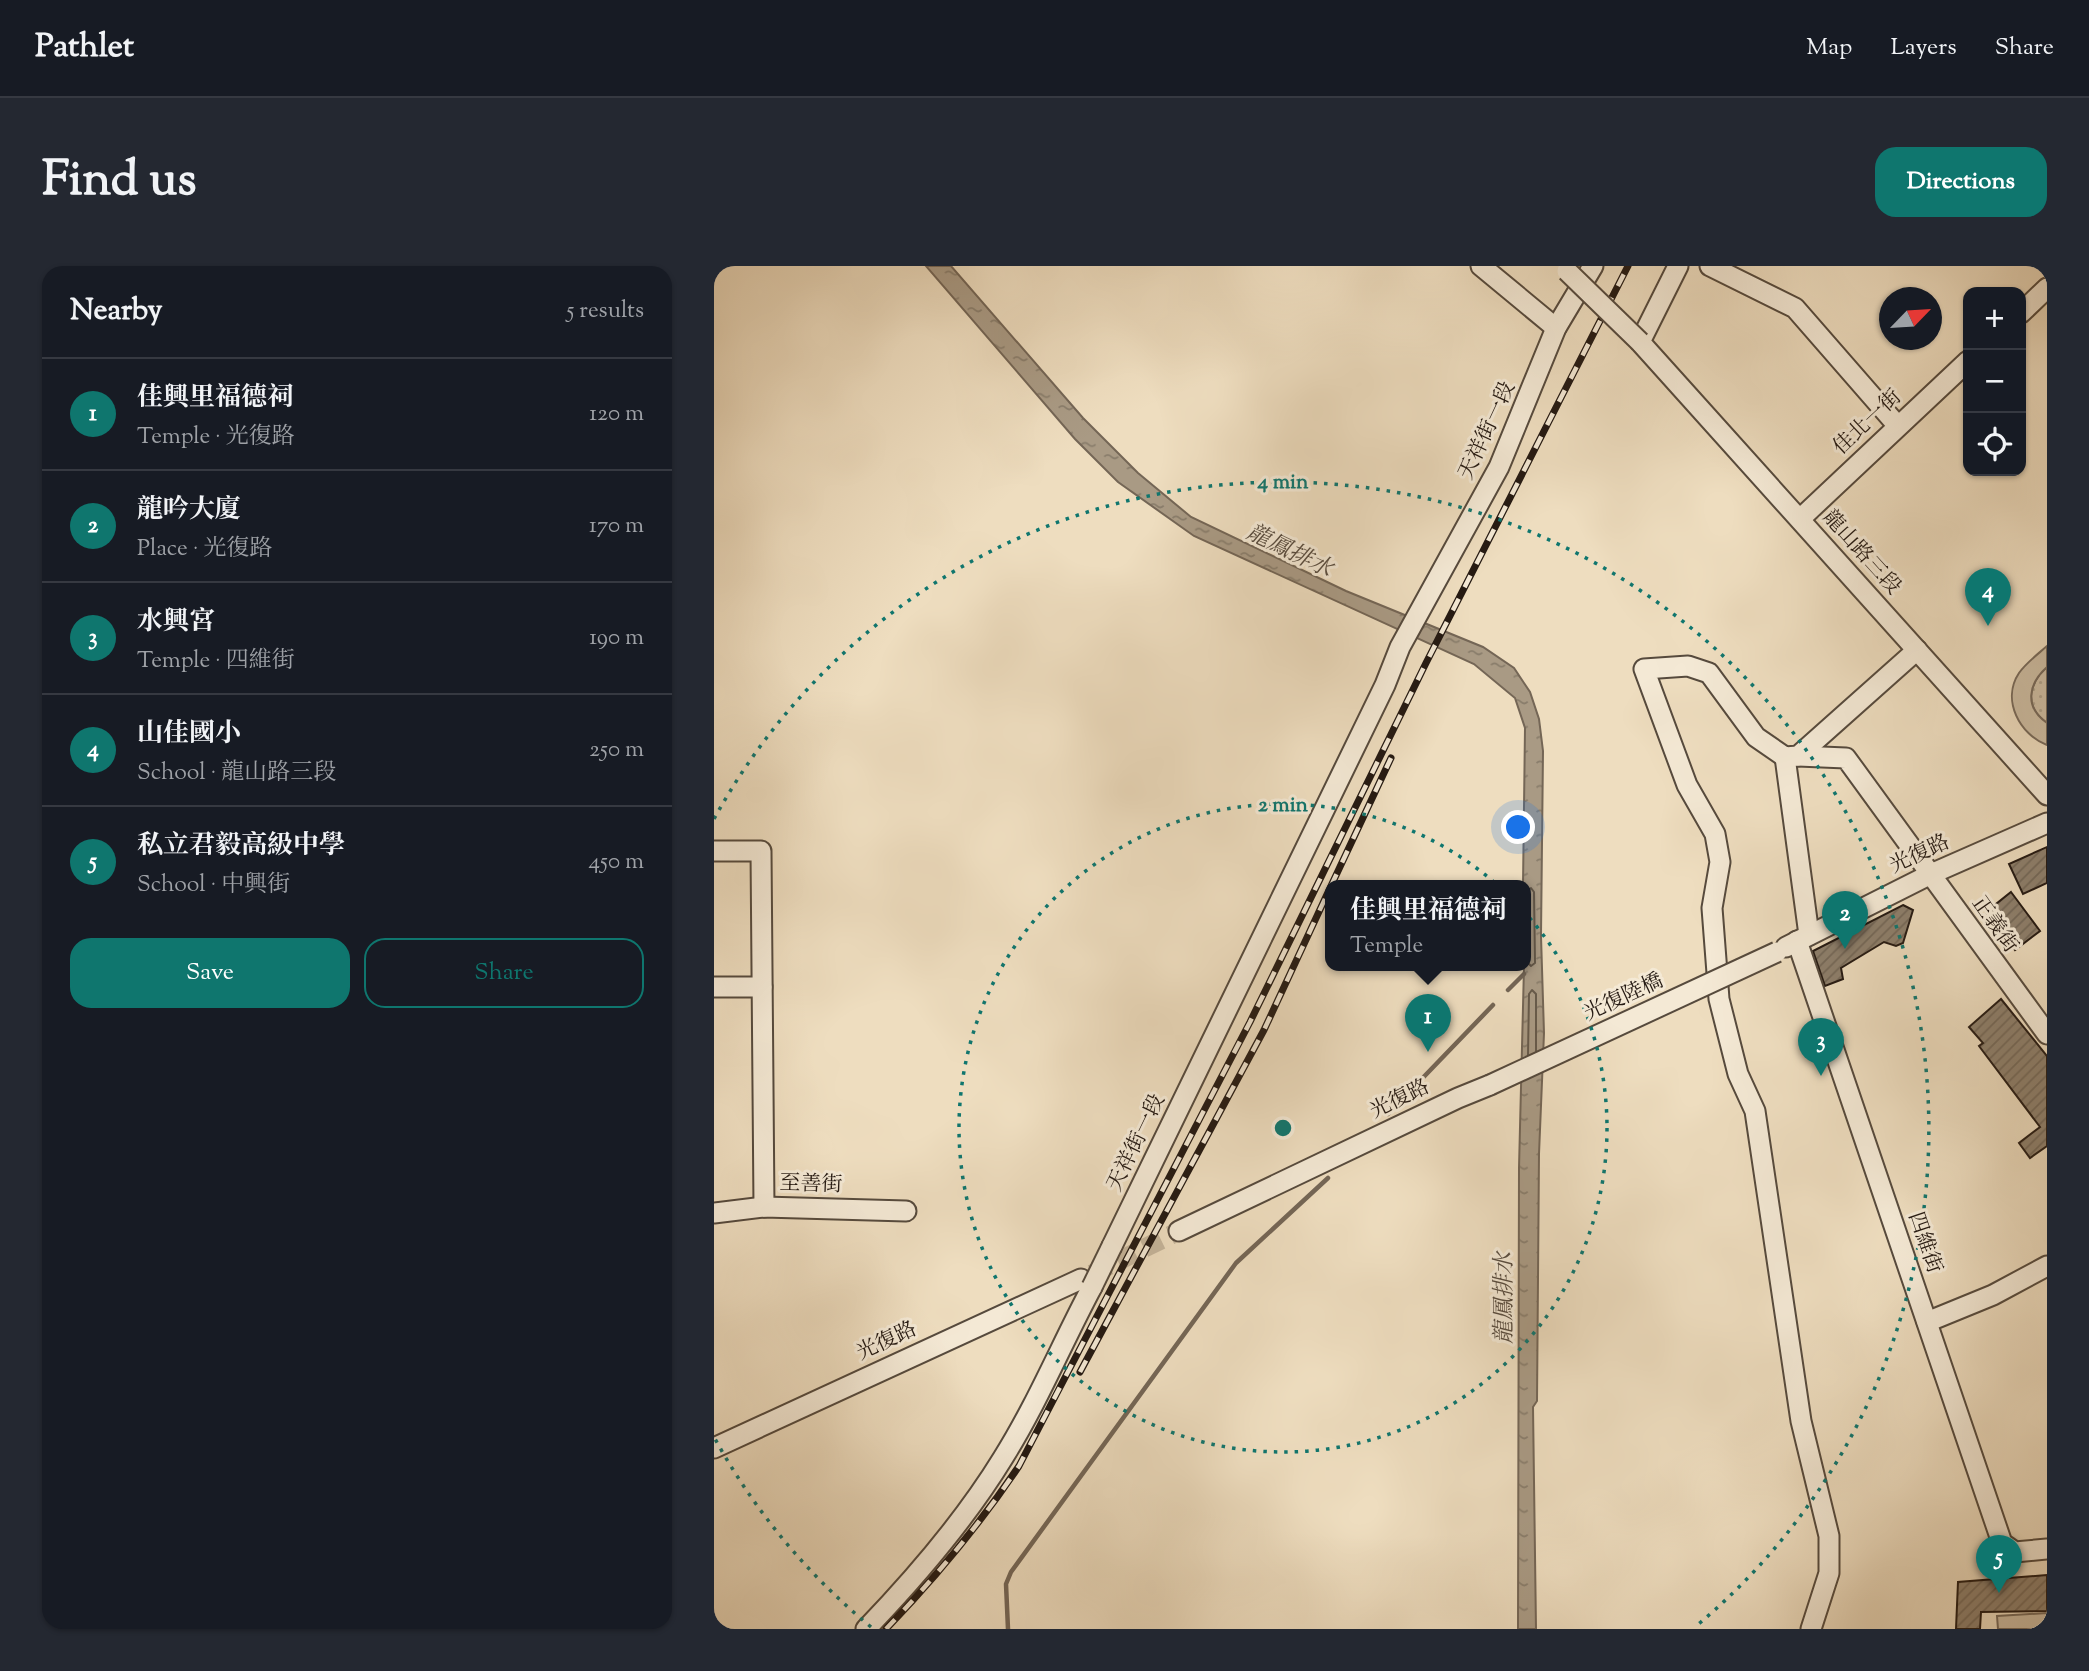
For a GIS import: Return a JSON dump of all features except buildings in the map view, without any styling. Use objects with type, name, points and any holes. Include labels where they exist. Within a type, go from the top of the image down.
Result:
[{"type":"street","points":[[1481,266],[1556,328]]},
{"type":"street","name":"天祥街一段","points":[[866,1629],[896,1598],[962,1517],[1004,1457],[1086,1283],[1112,1246],[1385,685],[1400,647],[1499,467],[1556,328],[1593,266]]},
{"type":"street","points":[[1640,342],[1678,266]]},
{"type":"street","points":[[1710,266],[1795,308],[1897,425]]},
{"type":"street","name":"龍山路三段","points":[[1565,269],[1640,342],[2047,795]]},
{"type":"street","points":[[2026,308],[2047,288]]},
{"type":"street","name":"佳北一街","points":[[1800,519],[1897,425],[1963,366]]},
{"type":"street","points":[[1811,1629],[1829,1573],[1829,1536],[1801,1421],[1755,1111],[1738,1074],[1719,999],[1712,908],[1720,862],[1717,844],[1715,834],[1688,785],[1644,669],[1688,666],[1709,673],[1756,737],[1791,757],[1917,650]]},
{"type":"street","name":"正義街","points":[[1791,757],[1846,758],[2047,1034]]},
{"type":"street","name":"四維街","points":[[1791,757],[1803,938],[1927,1322],[2002,1543],[2015,1552],[2047,1549]]},
{"type":"street","name":"光復路","points":[[1777,952],[1931,874],[2047,822]]},
{"type":"street","points":[[714,851],[761,851],[764,1207]]},
{"type":"street","name":"光復陸橋","points":[[1490,1086],[1777,952]]},
{"type":"street","points":[[714,987],[762,987]]},
{"type":"street","name":"光復路","points":[[1179,1231],[1458,1098],[1490,1086]]},
{"type":"street","name":"至善街","points":[[714,1213],[764,1207],[906,1211]]},
{"type":"street","points":[[1927,1322],[1993,1295],[2047,1266]]},
{"type":"street","name":"光復路","points":[[714,1448],[1086,1283]]},
{"type":"shaded area","points":[[2047,646],[2047,667],[2036,681],[2031,695],[2035,710],[2047,723],[2047,745],[2037,740],[2022,725],[2016,715],[2012,694],[2019,673]]},
{"type":"shaded area","points":[[2047,667],[2047,723],[2035,710],[2031,695],[2036,681]]},
{"type":"shaded area","points":[[2047,1613],[2047,1629],[1998,1629],[1997,1616]]},
{"type":"water","points":[[926,266],[951,266],[1083,418],[1138,473],[1191,517],[1346,591],[1483,647],[1514,668],[1530,692],[1539,719],[1543,751],[1541,936],[1544,1033],[1539,1154],[1537,1401],[1533,1407],[1536,1629],[1518,1629],[1519,1168],[1524,971],[1531,971],[1531,880],[1523,880],[1525,728],[1515,698],[1474,664],[1194,536],[1118,482],[1075,439]]},
{"type":"waterway","points":[[1508,990],[1524,974]]},
{"type":"waterway","points":[[1388,1114],[1493,1005]]},
{"type":"waterway","points":[[1008,1629],[1006,1584],[1011,1572],[1236,1263],[1328,1178]]},
{"type":"tunnel","points":[[1092,1274],[1179,1231]]},
{"type":"railway","points":[[886,1629],[956,1550],[1019,1466],[1250,1022],[1426,663],[1628,266]]},
{"type":"railway","points":[[1334,880],[1391,758]]},
{"type":"railway","points":[[1080,1372],[1264,1030],[1325,899]]},
{"type":"place","name":"山佳國小","points":[[1988,626]]},
{"type":"place","name":"龍吟大廈","points":[[1845,949]]},
{"type":"place","name":"佳興里福德祠","points":[[1428,1052]]},
{"type":"place","name":"水興宮","points":[[1821,1076]]},
{"type":"place","name":"私立君毅高級中學","points":[[1999,1593]]},
{"type":"water label","name":"龍鳳排水","points":[[1289,552]]},
{"type":"water label","name":"龍鳳排水","points":[[1505,1298]]}]
